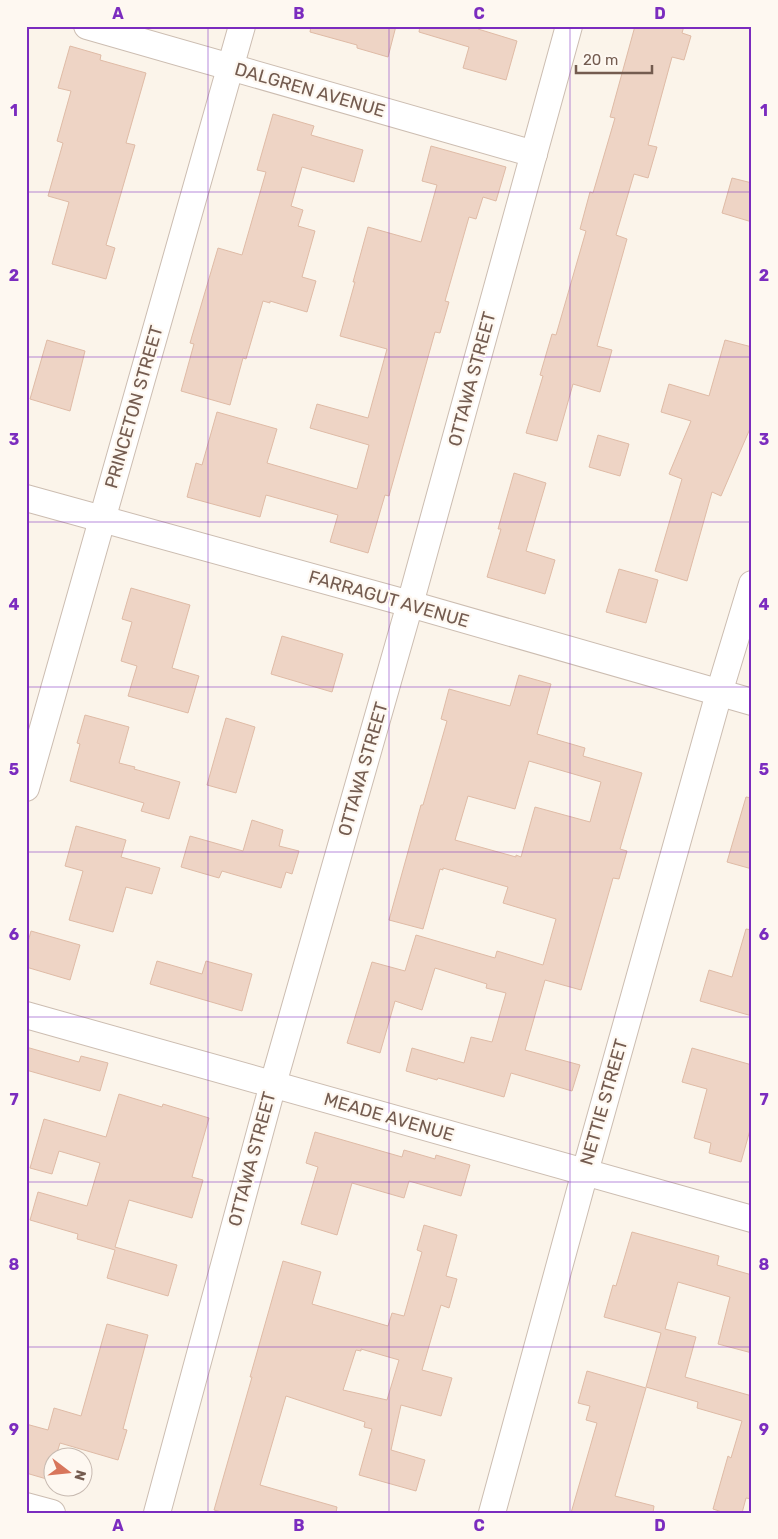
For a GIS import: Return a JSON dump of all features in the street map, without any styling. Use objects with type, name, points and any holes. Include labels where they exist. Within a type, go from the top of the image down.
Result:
[{"type":"street","name":"DALGREN AVENUE","points":[[87,26],[534,154]]},
{"type":"street","name":"PRINCETON STREET","points":[[26,788],[242,26]]},
{"type":"street","name":"OTTAWA STREET","points":[[157,1513],[273,1084],[410,604],[570,26]]},
{"type":"street","name":"FARRAGUT AVENUE","points":[[26,498],[410,604],[752,702]]},
{"type":"street","name":"NETTIE STREET","points":[[492,1513],[584,1172],[719,693],[752,584]]},
{"type":"street","name":"MEADE AVENUE","points":[[26,1014],[752,1219]]},
{"type":"street","points":[[26,1506],[52,1513]]},
{"type":"building","points":[[311,26],[396,26],[388,57],[357,48],[357,45],[310,32]]},
{"type":"building","points":[[420,26],[479,26],[478,29],[517,41],[506,80],[463,68],[469,47],[419,32]]},
{"type":"building","points":[[635,26],[684,26],[682,33],[691,36],[684,60],[672,57],[648,145],[657,147],[648,178],[634,174],[616,235],[627,239],[597,346],[612,350],[600,392],[573,384],[557,441],[526,433],[543,376],[540,375],[552,334],[556,335],[586,231],[580,229],[590,192],[593,193],[615,118],[610,117]]},
{"type":"building","points":[[70,46],[101,55],[100,60],[146,73],[126,143],[135,145],[106,245],[115,248],[106,279],[52,264],[69,202],[48,196],[63,143],[57,141],[71,91],[58,88]]},
{"type":"building","points":[[273,114],[314,126],[311,135],[363,150],[354,182],[302,167],[291,206],[303,210],[298,226],[315,231],[302,277],[316,281],[307,312],[270,301],[270,303],[263,301],[246,359],[243,358],[230,405],[181,391],[194,344],[190,343],[218,248],[242,255],[266,172],[257,170]]},
{"type":"building","points":[[431,146],[506,167],[496,201],[483,197],[476,219],[469,217],[445,301],[449,302],[440,333],[435,332],[389,496],[385,495],[368,553],[330,542],[338,515],[266,495],[260,517],[187,497],[196,463],[202,465],[217,412],[277,429],[267,463],[357,489],[369,445],[310,428],[317,404],[368,418],[387,349],[340,336],[368,227],[421,242],[437,185],[422,181]]},
{"type":"building","points":[[732,178],[752,183],[752,222],[722,213]]},
{"type":"building","points":[[47,340],[85,351],[70,411],[30,399]]},
{"type":"building","points":[[725,340],[752,347],[752,424],[721,496],[712,492],[687,581],[655,571],[682,479],[669,474],[691,421],[661,412],[669,384],[709,396]]},
{"type":"building","points":[[598,435],[629,444],[620,476],[589,467]]},
{"type":"building","points":[[514,473],[546,483],[526,551],[555,560],[545,594],[487,577]]},
{"type":"building","points":[[619,569],[658,580],[646,623],[606,612]]},
{"type":"building","points":[[131,588],[190,605],[172,668],[199,676],[188,713],[128,696],[137,666],[121,661],[132,622],[122,619]]},
{"type":"building","points":[[282,636],[343,654],[332,692],[271,674]]},
{"type":"building","points":[[519,675],[551,684],[537,734],[585,748],[583,756],[642,773],[620,849],[627,851],[619,879],[613,878],[581,990],[545,980],[525,1050],[580,1065],[572,1091],[511,1073],[504,1097],[406,1071],[412,1048],[464,1063],[471,1037],[492,1042],[506,993],[486,988],[487,984],[435,968],[422,1010],[395,1001],[380,1053],[347,1043],[372,962],[405,971],[416,935],[495,958],[497,951],[543,965],[556,919],[503,903],[508,887],[443,868],[443,870],[440,869],[423,929],[389,920],[447,721],[441,719],[449,689],[510,706]],"holes":[[[529,761],[601,782],[590,822],[535,807],[521,857],[455,840],[468,796],[515,809]]]},
{"type":"building","points":[[85,715],[129,727],[119,763],[180,782],[169,819],[141,811],[144,803],[70,781],[80,744],[77,743]]},
{"type":"building","points":[[226,718],[255,727],[236,793],[207,785]]},
{"type":"building","points":[[746,797],[752,798],[752,869],[727,862]]},
{"type":"building","points":[[252,820],[283,830],[279,846],[299,851],[292,874],[286,872],[281,888],[222,871],[219,878],[181,867],[190,836],[243,851]]},
{"type":"building","points":[[76,826],[126,840],[121,857],[160,868],[152,894],[126,887],[113,932],[69,920],[83,871],[65,866]]},
{"type":"building","points":[[746,929],[752,930],[752,1016],[700,1001],[709,970],[732,977]]},
{"type":"building","points":[[31,931],[80,945],[70,980],[26,967],[26,949]]},
{"type":"building","points":[[157,961],[202,974],[206,961],[252,974],[242,1011],[150,984]]},
{"type":"building","points":[[26,1047],[79,1062],[81,1056],[108,1063],[100,1091],[26,1070]]},
{"type":"building","points":[[692,1048],[752,1065],[752,1123],[741,1162],[709,1153],[711,1143],[694,1138],[707,1089],[682,1082]]},
{"type":"building","points":[[119,1094],[162,1107],[163,1104],[209,1118],[192,1177],[203,1180],[192,1218],[129,1200],[115,1247],[177,1265],[168,1296],[107,1278],[115,1250],[77,1239],[78,1234],[30,1220],[38,1192],[87,1206],[100,1163],[59,1151],[52,1174],[30,1168],[44,1119],[106,1137]]},
{"type":"building","points":[[315,1132],[402,1157],[404,1150],[435,1159],[436,1155],[470,1165],[461,1196],[409,1181],[404,1198],[352,1183],[337,1235],[301,1224],[318,1167],[306,1163]]},
{"type":"building","points":[[424,1225],[457,1235],[446,1276],[457,1279],[449,1308],[441,1305],[422,1370],[452,1378],[441,1416],[401,1405],[391,1450],[425,1460],[416,1491],[359,1475],[372,1429],[364,1427],[365,1422],[286,1396],[260,1485],[337,1507],[336,1513],[225,1513],[214,1510],[283,1261],[321,1272],[312,1304],[388,1326],[392,1313],[404,1316],[422,1252],[417,1250]],"holes":[[[361,1349],[399,1360],[387,1400],[343,1390],[356,1350],[361,1351]]]},
{"type":"building","points":[[632,1232],[719,1256],[717,1265],[752,1275],[752,1353],[718,1344],[730,1297],[678,1282],[665,1329],[696,1337],[685,1377],[752,1396],[752,1499],[746,1498],[742,1513],[725,1513],[713,1509],[728,1456],[731,1458],[742,1421],[697,1408],[698,1402],[646,1387],[661,1333],[604,1317],[613,1285],[616,1286]]},
{"type":"building","points":[[107,1324],[148,1335],[123,1429],[127,1430],[118,1460],[92,1452],[92,1446],[70,1446],[60,1443],[59,1446],[42,1446],[42,1478],[26,1473],[26,1424],[48,1430],[54,1408],[81,1416]]},
{"type":"building","points":[[587,1371],[646,1388],[615,1496],[654,1506],[653,1513],[571,1513],[597,1423],[586,1420],[590,1406],[578,1403]]}]
